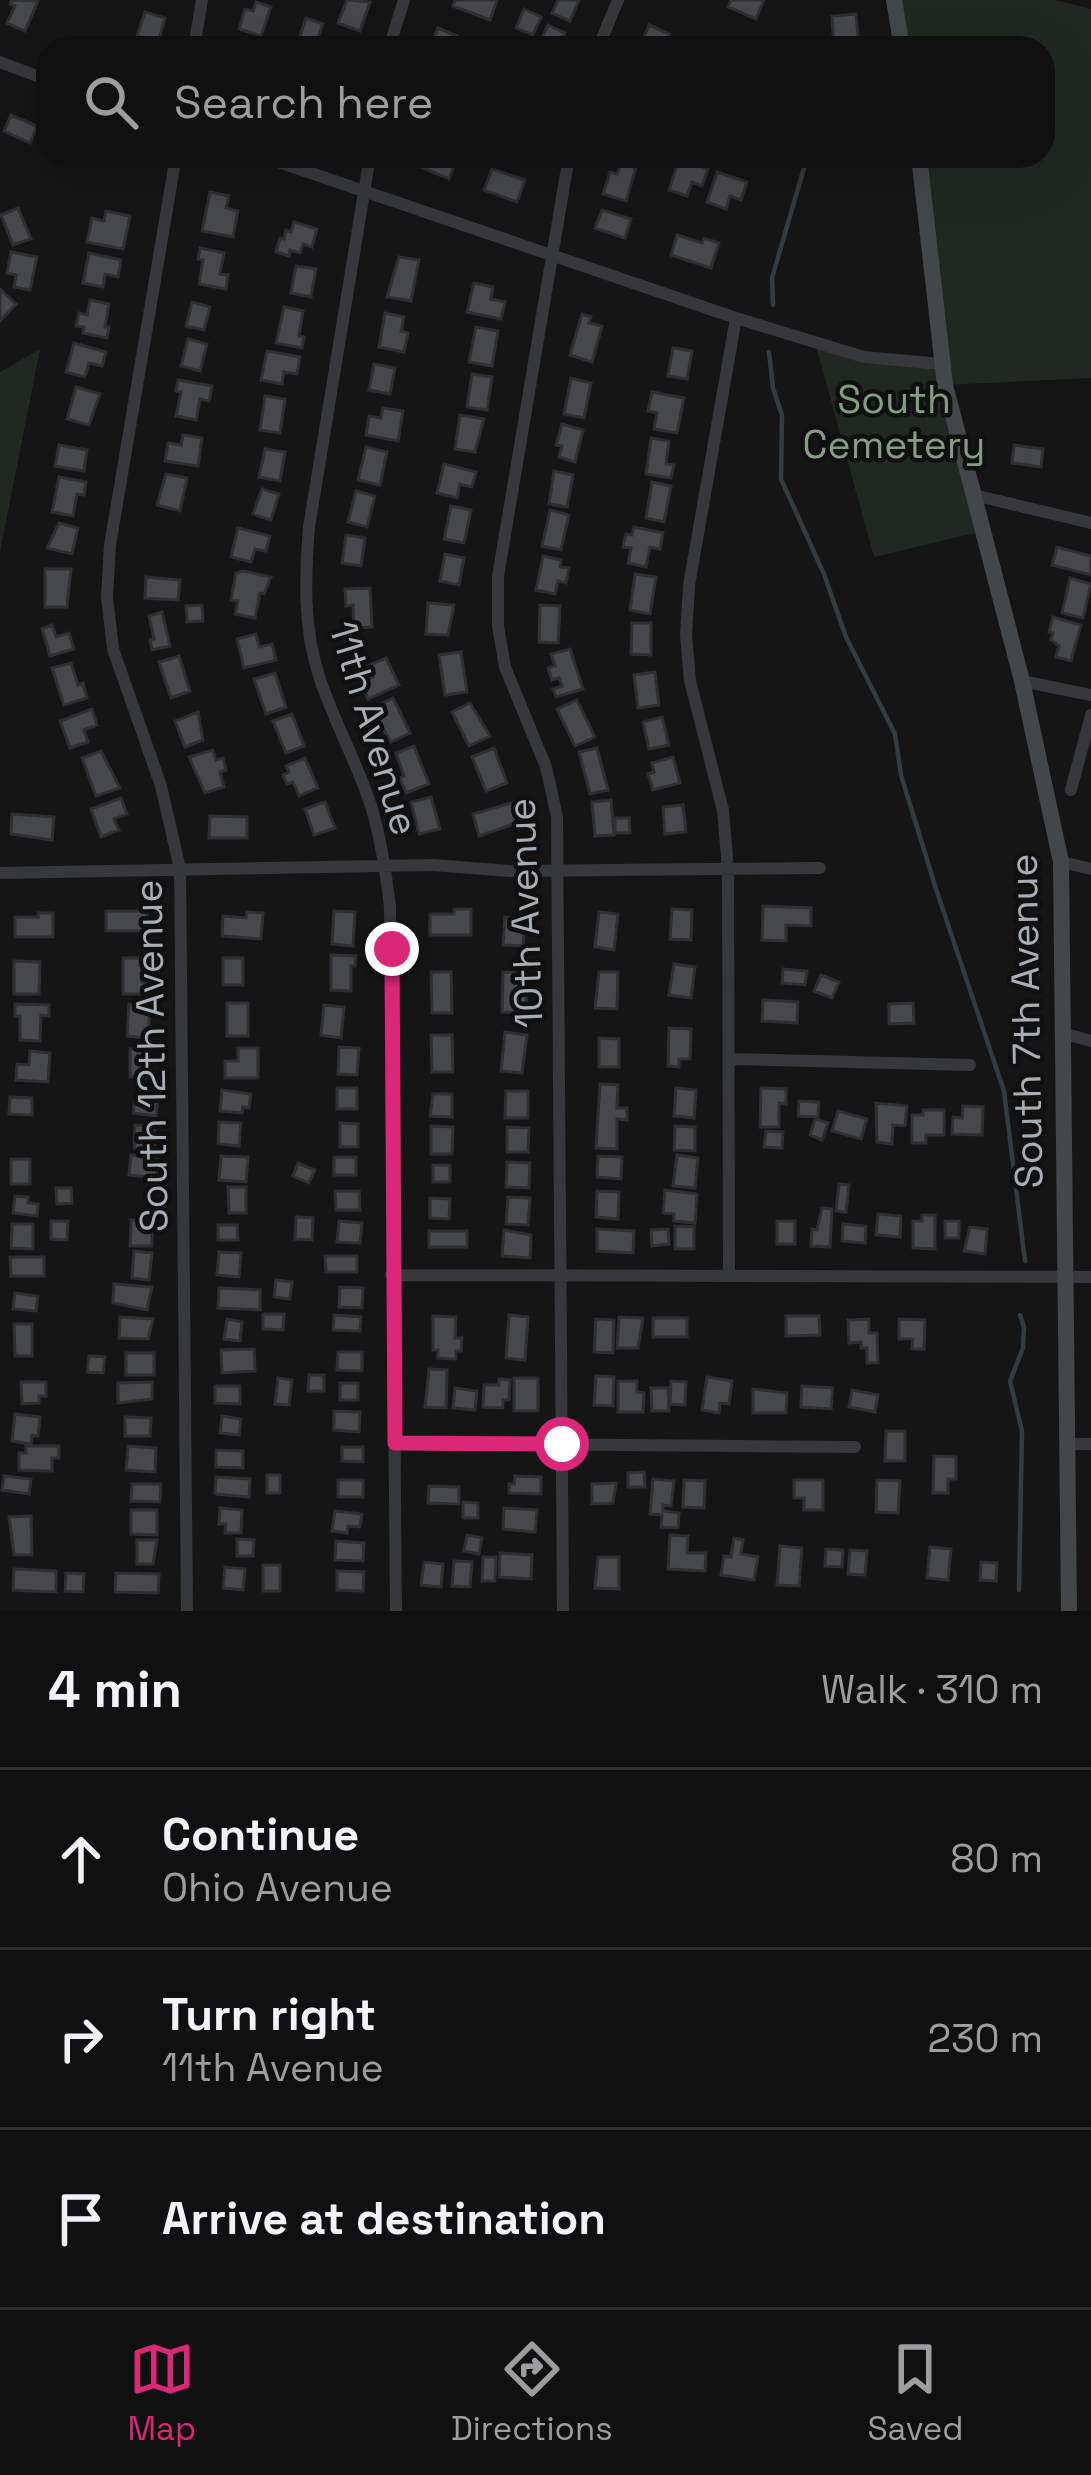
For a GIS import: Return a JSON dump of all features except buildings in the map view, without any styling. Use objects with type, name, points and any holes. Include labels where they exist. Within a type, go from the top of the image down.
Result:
[{"type":"street","points":[[196,36],[202,0]]},
{"type":"street","points":[[393,36],[404,0]]},
{"type":"street","points":[[603,36],[618,0]]},
{"type":"street","points":[[894,0],[900,36]]},
{"type":"street","points":[[0,62],[36,76]]},
{"type":"street","name":"South 12th Avenue","points":[[174,168],[110,545],[106,597],[113,649],[161,786],[180,869],[188,1611]]},
{"type":"street","points":[[294,168],[864,357],[941,364]]},
{"type":"street","name":"11th Avenue","points":[[368,168],[309,527],[305,579],[318,674],[371,805],[386,866],[392,949],[396,1611]]},
{"type":"street","name":"10th Avenue","points":[[562,1611],[557,817],[546,766],[510,683],[498,626],[498,576],[567,168]]},
{"type":"street","name":"South 7th Avenue","points":[[920,168],[941,364],[1022,681],[1061,862],[1069,1611]]},
{"type":"street","points":[[729,1276],[728,869],[723,810],[690,681],[686,635],[689,585],[736,318]]},
{"type":"street","points":[[974,495],[1091,523]]},
{"type":"street","points":[[1022,681],[1091,694]]},
{"type":"street","points":[[1071,790],[1091,715]]},
{"type":"street","points":[[1061,862],[1091,869]]},
{"type":"street","points":[[0,872],[386,866],[820,868]]},
{"type":"street","points":[[1063,1033],[1091,1041]]},
{"type":"street","points":[[729,1058],[970,1065]]},
{"type":"street","points":[[392,1275],[1091,1277]]},
{"type":"street","points":[[395,1443],[855,1447]]},
{"type":"street","points":[[1066,1444],[1091,1444]]},
{"type":"green space","points":[[894,0],[1054,0],[1091,9],[1091,378],[945,385],[917,168],[1055,168],[1055,36],[898,36]]},
{"type":"green space","name":"South Cemetery","points":[[816,346],[939,368],[979,532],[874,557]]},
{"type":"green space","points":[[40,349],[0,552],[0,372]]},
{"type":"waterway","points":[[773,305],[772,278],[804,168]]},
{"type":"waterway","points":[[769,352],[782,415],[781,479],[824,574],[846,637],[895,734],[901,775],[1004,1091],[1025,1261]]},
{"type":"waterway","points":[[1019,1590],[1022,1431],[1010,1381],[1023,1348],[1020,1315]]},
{"type":"route","points":[[392,949],[395,1443],[562,1444]]}]
